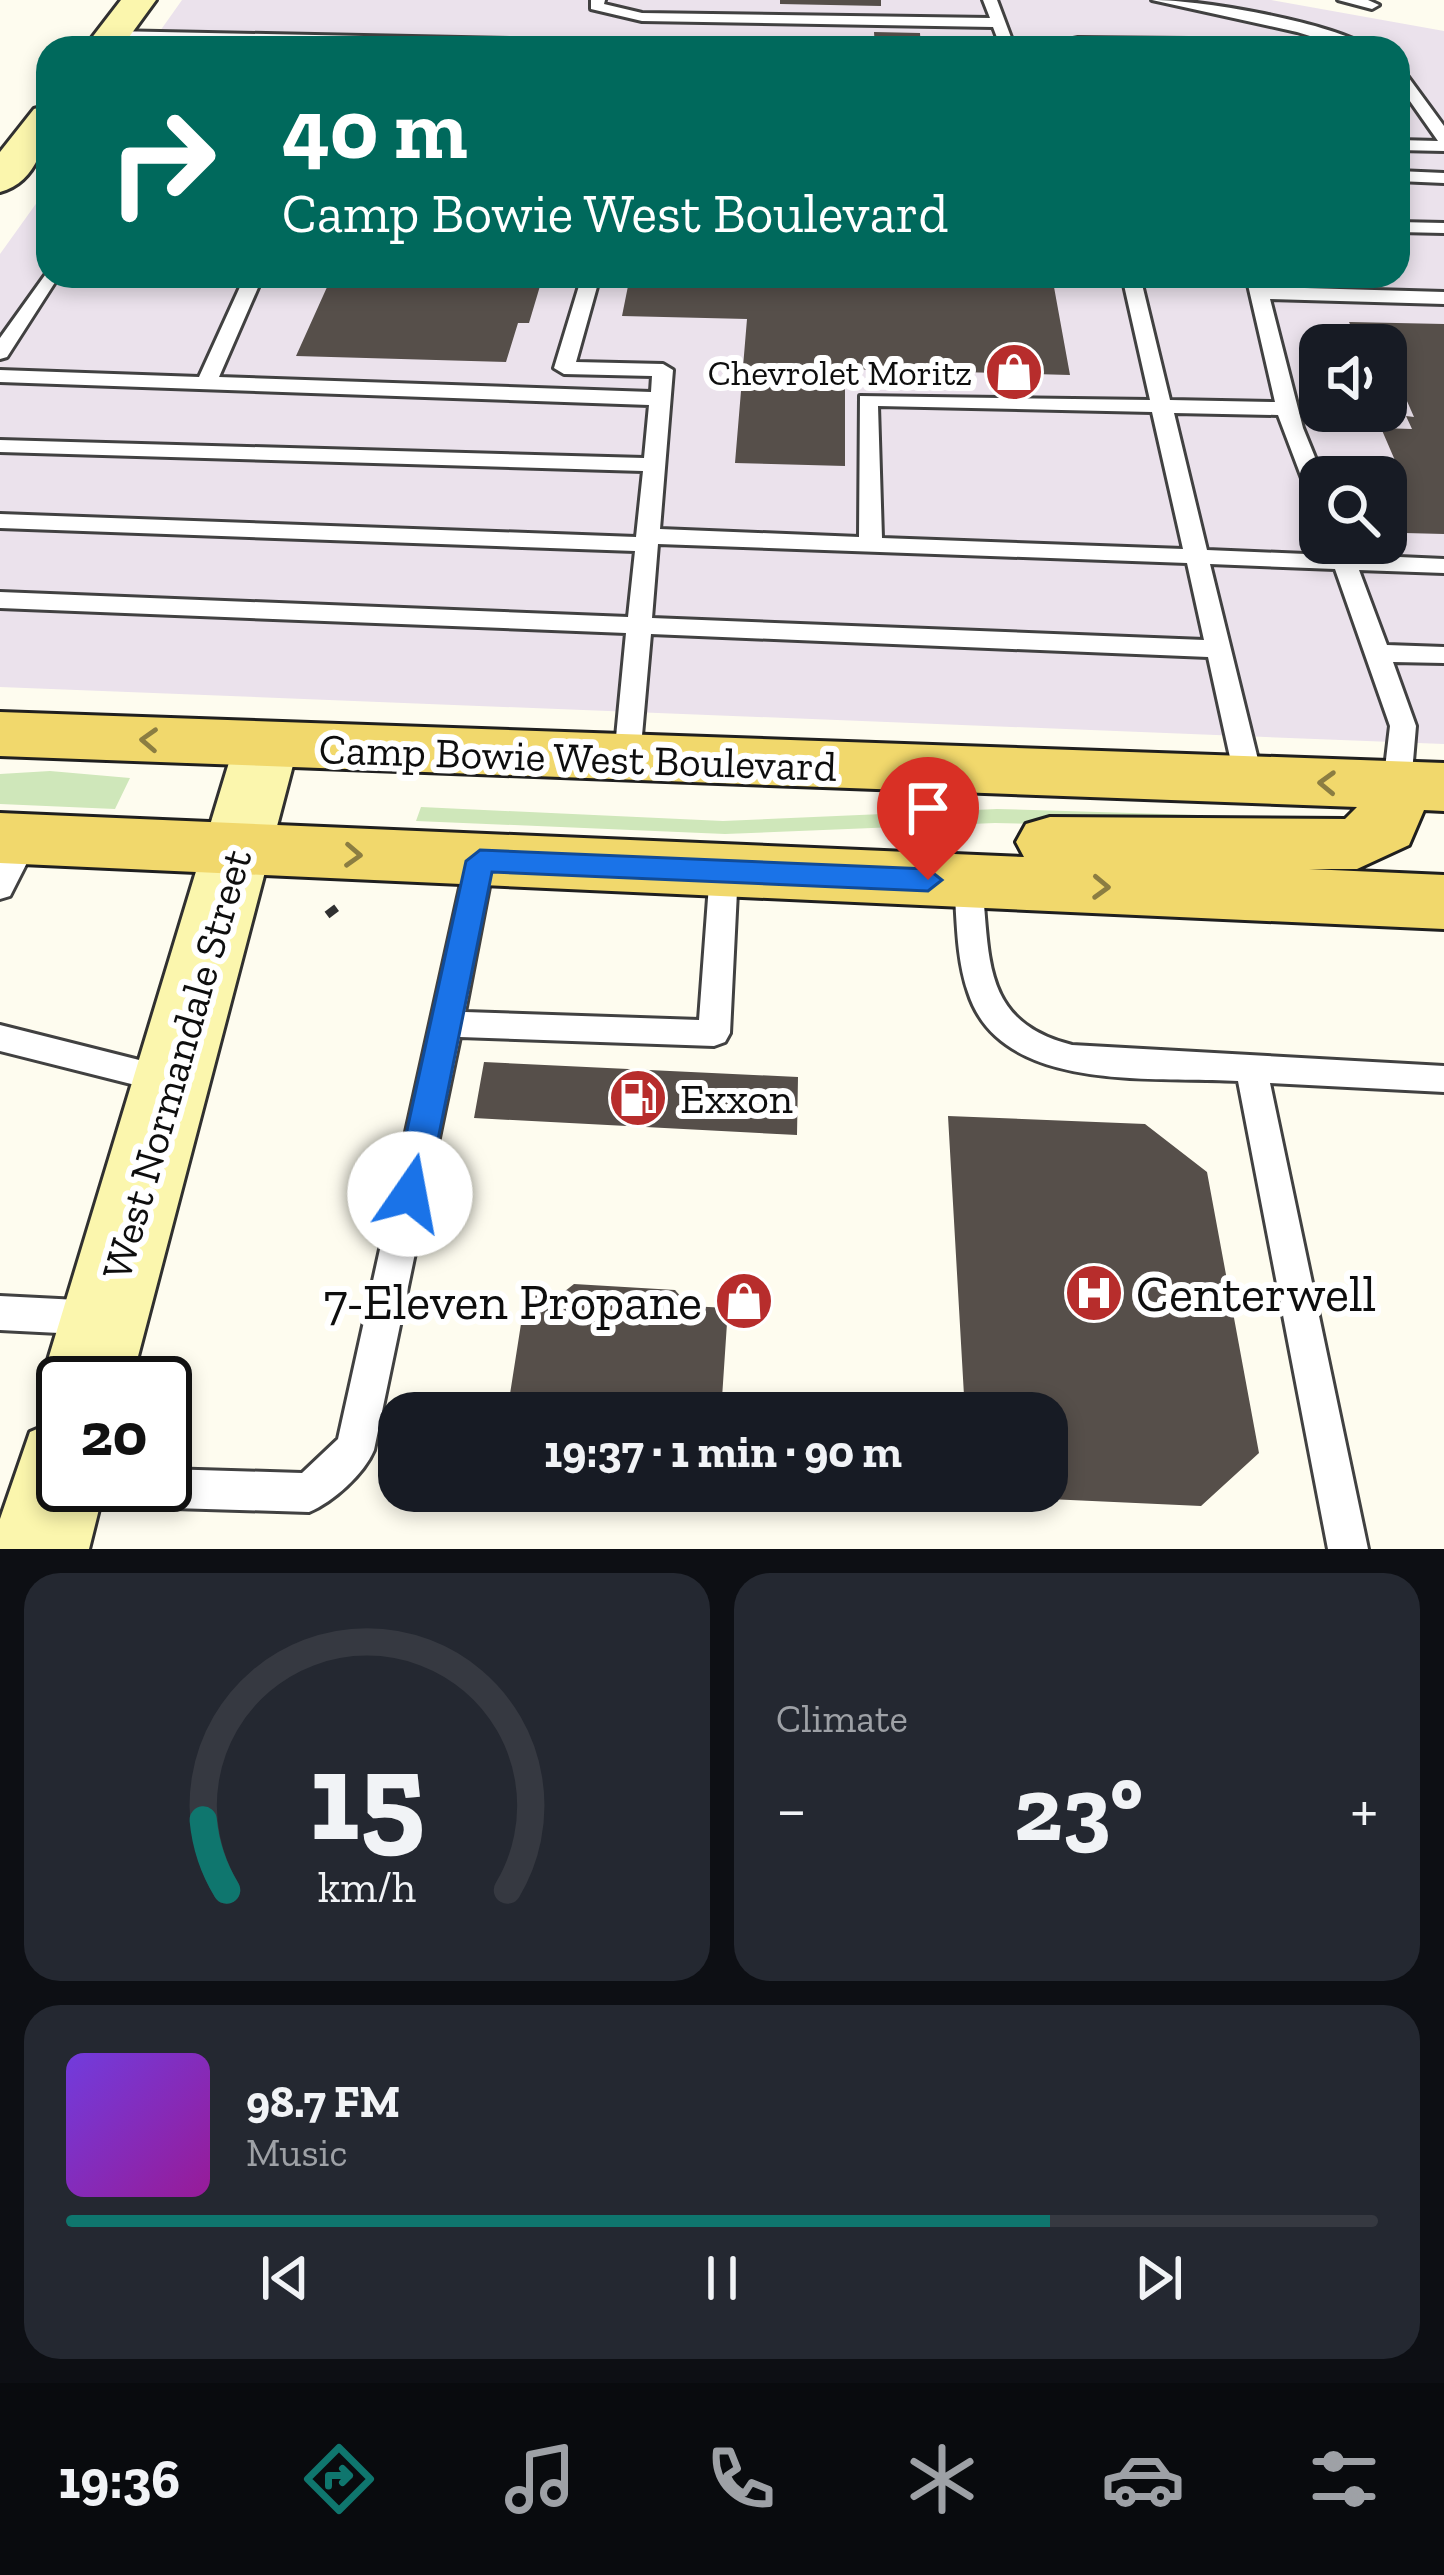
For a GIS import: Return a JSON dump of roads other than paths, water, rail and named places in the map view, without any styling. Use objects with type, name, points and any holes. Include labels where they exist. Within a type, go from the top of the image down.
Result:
[{"type":"main road","name":"Camp Bowie West Boulevard","points":[[0,734],[1420,786]]},
{"type":"main road","points":[[968,882],[995,860],[1036,842],[1357,844],[1385,827],[1420,786]]},
{"type":"main road","points":[[8,855],[236,850],[1444,902]]},
{"type":"street","points":[[112,36],[139,0]]},
{"type":"street","points":[[0,179],[36,132]]},
{"type":"street","name":"West Normandale Street","points":[[95,1351],[266,746]]},
{"type":"lane","points":[[598,0],[596,6],[642,17],[999,23]]},
{"type":"lane","points":[[990,0],[1004,36]]},
{"type":"lane","points":[[1160,0],[1210,4],[1324,36]]},
{"type":"lane","points":[[1345,0],[1372,5]]},
{"type":"lane","points":[[1290,26],[1296,36]]},
{"type":"lane","points":[[1410,92],[1444,142]]},
{"type":"lane","points":[[1410,144],[1444,142]]},
{"type":"lane","points":[[1410,177],[1444,178]]},
{"type":"lane","points":[[1410,227],[1444,228]]},
{"type":"lane","points":[[0,353],[42,288]]},
{"type":"lane","points":[[206,383],[249,288]]},
{"type":"lane","points":[[587,288],[564,368],[664,370],[627,758]]},
{"type":"lane","points":[[1134,288],[1249,780]]},
{"type":"lane","points":[[1258,288],[1306,456]]},
{"type":"lane","points":[[1300,288],[1444,298]]},
{"type":"lane","points":[[0,376],[661,399]]},
{"type":"lane","points":[[871,545],[867,400],[1289,409]]},
{"type":"lane","points":[[0,446],[655,465]]},
{"type":"lane","points":[[0,521],[871,545],[1198,559],[1299,555]]},
{"type":"lane","points":[[1407,561],[1444,566]]},
{"type":"lane","points":[[1346,564],[1420,786]]},
{"type":"lane","points":[[0,600],[1219,650]]},
{"type":"lane","points":[[1377,653],[1444,655]]},
{"type":"lane","points":[[192,1496],[309,1493],[355,1450],[480,861]]},
{"type":"lane","points":[[447,1024],[714,1033],[724,871]]},
{"type":"lane","points":[[968,882],[979,981],[992,1016],[1016,1042],[1072,1058],[1444,1078]]},
{"type":"lane","points":[[0,1038],[171,1081]]},
{"type":"lane","points":[[1251,1066],[1348,1549]]},
{"type":"lane","points":[[0,1313],[95,1351]]},
{"type":"place","name":"Chevrolet Moritz","points":[[1014,372]]},
{"type":"place","name":"Exxon","points":[[638,1098]]},
{"type":"place","name":"Centerwell","points":[[1094,1293]]},
{"type":"place","name":"7-Eleven Propane","points":[[744,1301]]}]
